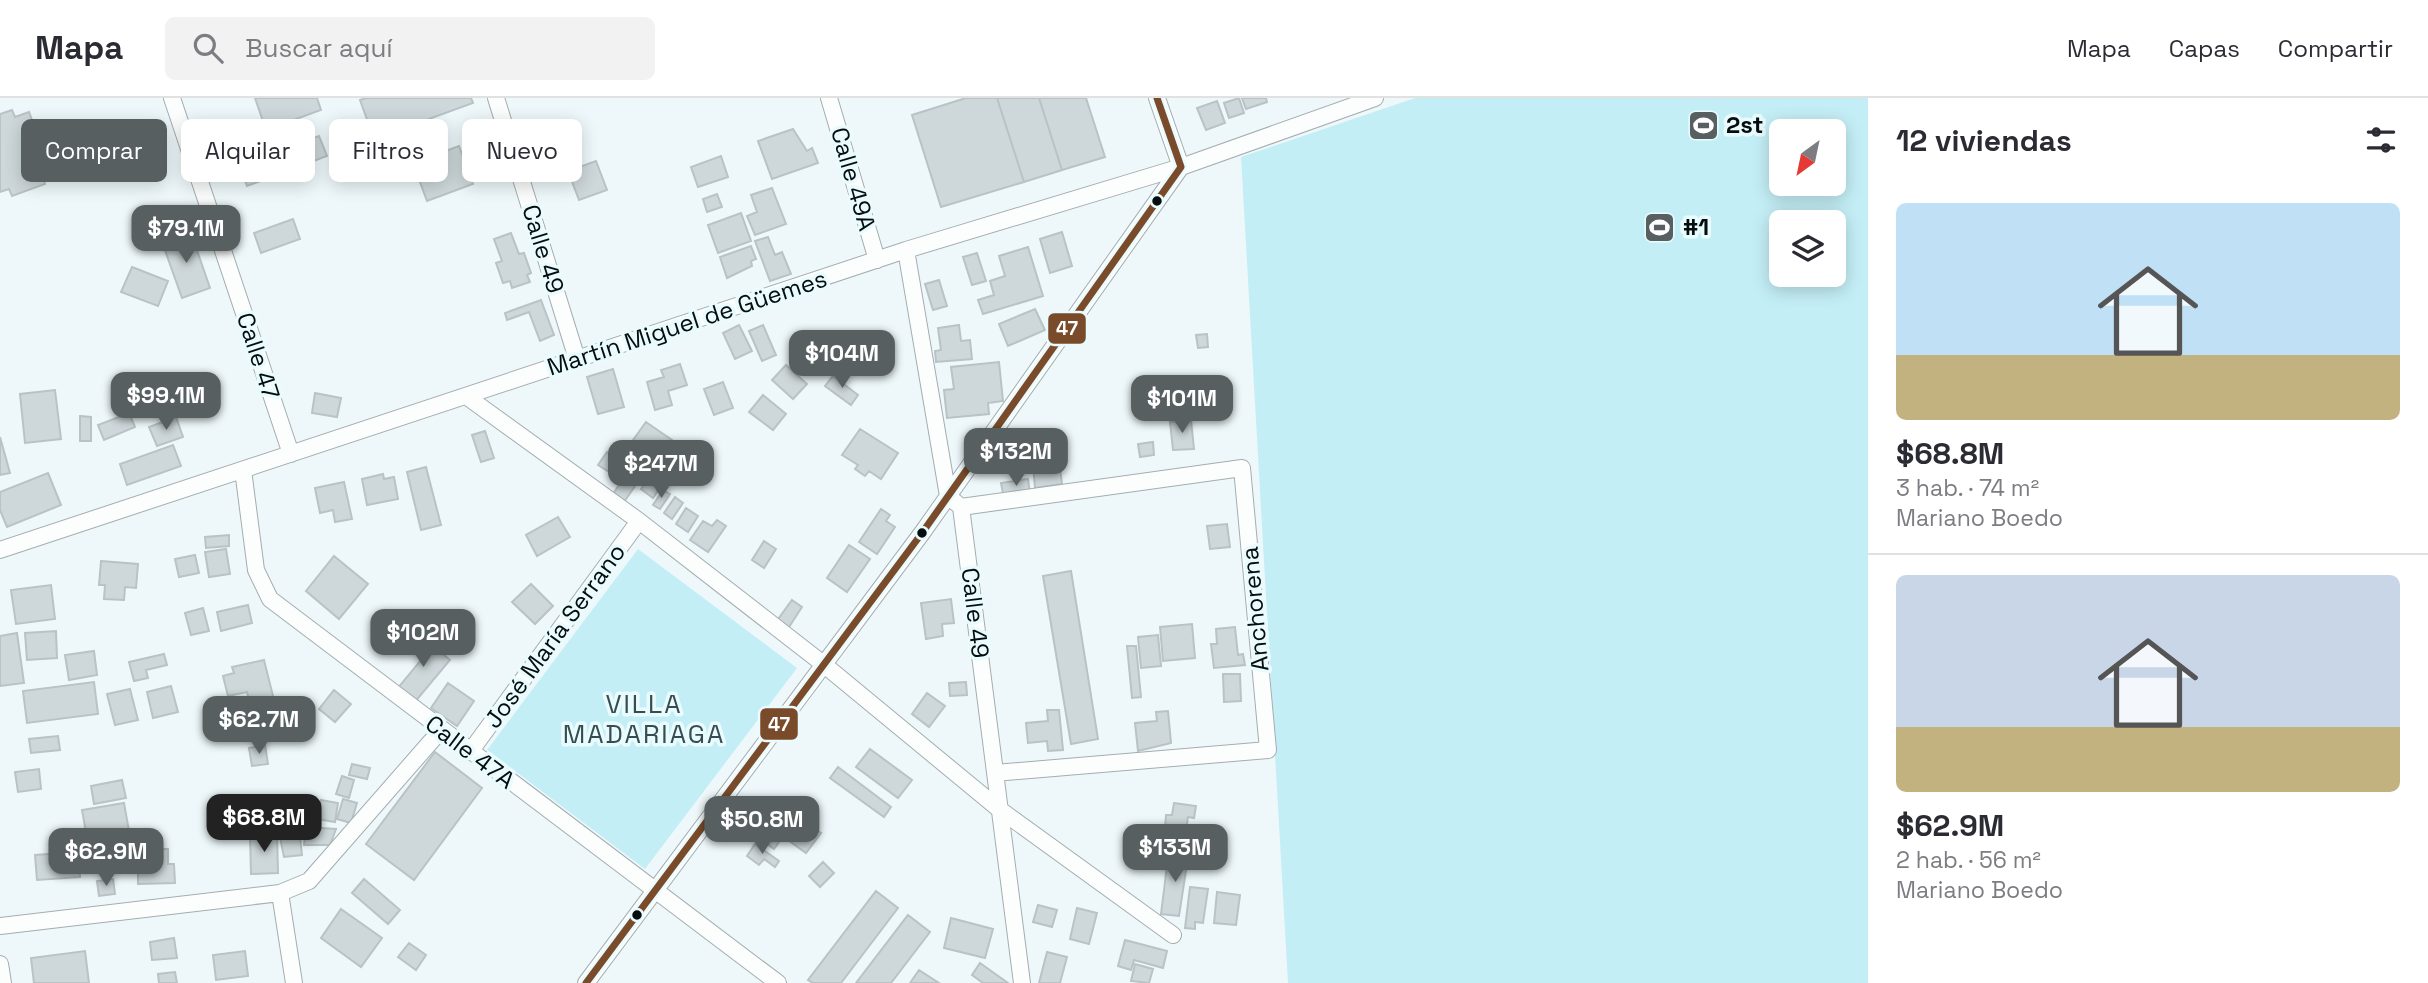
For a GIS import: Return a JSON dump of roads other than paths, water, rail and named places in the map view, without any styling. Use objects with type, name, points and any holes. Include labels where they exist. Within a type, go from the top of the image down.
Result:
[{"type":"street","name":"Calle 47","points":[[172,98],[291,454]]},
{"type":"street","name":"Calle 49","points":[[496,98],[577,359]]},
{"type":"street","name":"Calle 49A","points":[[829,98],[877,260]]},
{"type":"street","points":[[586,983],[948,496],[1181,167],[1157,98]]},
{"type":"street","name":"Martín Miguel de Güemes","points":[[0,550],[906,250],[1181,167],[1375,98]]},
{"type":"street","points":[[906,250],[948,496],[961,507]]},
{"type":"street","points":[[466,396],[639,521],[822,663],[999,809],[1173,935]]},
{"type":"street","name":"Anchorena","points":[[961,507],[1242,468],[1268,750],[995,773]]},
{"type":"street","name":"Calle 47A","points":[[243,470],[256,570],[270,599],[778,983]]},
{"type":"street","name":"Calle 49","points":[[961,507],[1021,983]]},
{"type":"street","name":"José María Serrano","points":[[470,752],[639,521]]},
{"type":"street","points":[[0,926],[280,893],[309,881],[441,730]]},
{"type":"street","points":[[280,893],[294,983]]},
{"type":"street","points":[[0,964],[3,983]]},
{"type":"place","name":"2st","points":[[1703,125]]},
{"type":"place","name":"#1","points":[[1660,227]]},
{"type":"district","name":"VILLA MADARIAGA","points":[[644,719]]}]
